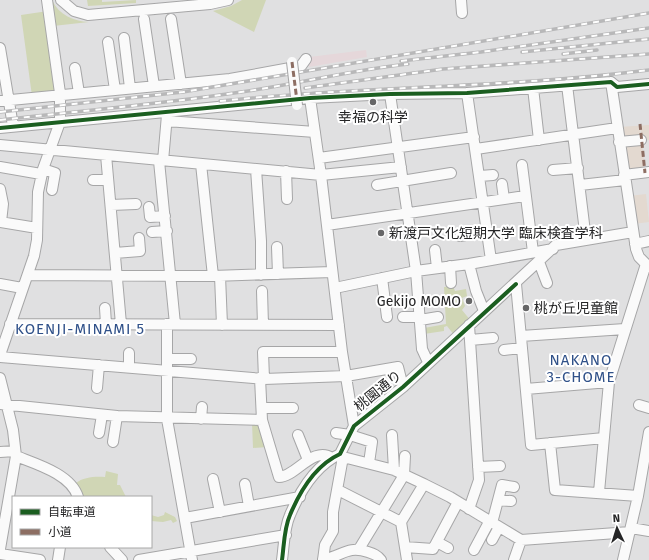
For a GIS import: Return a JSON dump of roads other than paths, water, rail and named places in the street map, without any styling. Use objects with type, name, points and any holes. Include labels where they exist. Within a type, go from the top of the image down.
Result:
[{"type":"street","points":[[48,0],[59,95],[60,122],[42,171],[38,192],[37,240],[28,275],[22,288],[0,356],[262,378],[346,376],[398,367],[403,386]]},
{"type":"street","points":[[61,0],[74,11],[88,14],[210,4],[228,0]]},
{"type":"street","points":[[461,0],[462,13]]},
{"type":"street","points":[[144,19],[154,86]]},
{"type":"street","points":[[171,19],[181,84]]},
{"type":"street","points":[[124,38],[130,88]]},
{"type":"street","points":[[108,42],[115,90]]},
{"type":"street","points":[[0,48],[7,97],[5,100],[13,126]]},
{"type":"street","points":[[5,100],[245,77],[301,66],[306,59]]},
{"type":"street","points":[[292,62],[297,105]]},
{"type":"street","points":[[75,68],[78,93]]},
{"type":"street","points":[[0,128],[60,122],[167,116],[310,98],[390,94],[467,93],[611,82],[617,87],[649,84]]},
{"type":"street","points":[[599,492],[609,382],[647,265],[638,257],[634,244],[611,82]]},
{"type":"street","points":[[567,85],[586,240]]},
{"type":"street","points":[[533,88],[539,140]]},
{"type":"street","points":[[467,93],[492,260]]},
{"type":"street","points":[[390,94],[416,270],[422,349],[428,362]]},
{"type":"street","points":[[310,98],[319,158],[352,430]]},
{"type":"street","points":[[167,116],[315,132]]},
{"type":"street","points":[[167,116],[161,161],[165,216],[172,276],[171,324],[167,359],[168,418],[191,556]]},
{"type":"street","points":[[476,149],[617,128]]},
{"type":"street","points":[[319,158],[474,137]]},
{"type":"street","points":[[619,142],[644,141]]},
{"type":"street","points":[[0,146],[321,175],[401,167]]},
{"type":"street","points":[[106,156],[121,324]]},
{"type":"street","points":[[201,164],[217,276],[222,325]]},
{"type":"street","points":[[522,165],[533,252]]},
{"type":"street","points":[[0,167],[55,173],[52,190]]},
{"type":"street","points":[[553,170],[578,168]]},
{"type":"street","points":[[256,169],[261,275]]},
{"type":"street","points":[[286,171],[287,199]]},
{"type":"street","points":[[580,185],[624,178],[649,172]]},
{"type":"street","points":[[377,184],[451,173]]},
{"type":"street","points":[[480,176],[493,175]]},
{"type":"street","points":[[93,180],[108,180]]},
{"type":"street","points":[[502,184],[504,199]]},
{"type":"street","points":[[0,189],[3,204],[0,222],[37,228]]},
{"type":"street","points":[[327,225],[525,196]]},
{"type":"street","points":[[111,205],[136,204]]},
{"type":"street","points":[[149,207],[150,217],[165,216]]},
{"type":"street","points":[[152,232],[167,231]]},
{"type":"street","points":[[460,236],[488,231]]},
{"type":"street","points":[[335,288],[416,270],[492,260],[553,249],[556,245],[632,232]]},
{"type":"street","points":[[114,253],[140,252],[139,238]]},
{"type":"street","points":[[634,244],[649,241]]},
{"type":"street","points":[[277,247],[278,274]]},
{"type":"street","name":"桃園通り","points":[[282,560],[289,516],[311,478],[338,456],[352,430],[403,386],[553,249]]},
{"type":"street","points":[[435,250],[437,268]]},
{"type":"street","points":[[539,262],[547,283]]},
{"type":"street","points":[[469,264],[484,311]]},
{"type":"street","points":[[450,266],[451,283]]},
{"type":"street","points":[[28,275],[217,276],[332,272]]},
{"type":"street","points":[[382,278],[387,317]]},
{"type":"street","points":[[0,284],[22,288]]},
{"type":"street","points":[[516,284],[531,445],[604,438]]},
{"type":"street","points":[[262,291],[263,325]]},
{"type":"street","points":[[105,308],[106,324]]},
{"type":"street","points":[[403,317],[438,317]]},
{"type":"street","points":[[10,324],[339,325]]},
{"type":"street","points":[[469,325],[479,480],[469,509]]},
{"type":"street","points":[[521,336],[625,329]]},
{"type":"street","points":[[470,340],[493,338]]},
{"type":"street","points":[[504,350],[522,348]]},
{"type":"street","points":[[342,352],[263,352],[262,420],[279,477],[286,476],[316,456],[338,456],[394,470],[458,502],[521,540],[631,530],[649,531]]},
{"type":"street","points":[[129,353],[129,367]]},
{"type":"street","points":[[167,359],[191,359]]},
{"type":"street","points":[[97,388],[99,365]]},
{"type":"street","points":[[0,378],[15,453],[4,504],[9,520],[2,530],[0,549]]},
{"type":"street","points":[[526,389],[609,382]]},
{"type":"street","points":[[4,404],[117,416],[262,420]]},
{"type":"street","points":[[201,419],[202,407]]},
{"type":"street","points":[[262,408],[293,408]]},
{"type":"street","points":[[99,434],[102,415]]},
{"type":"street","points":[[113,442],[117,416]]},
{"type":"street","points":[[336,433],[352,430],[372,442],[369,463]]},
{"type":"street","points":[[623,560],[638,496],[649,432]]},
{"type":"street","points":[[298,435],[308,460]]},
{"type":"street","points":[[392,436],[394,470]]},
{"type":"street","points":[[550,443],[555,490],[638,496]]},
{"type":"street","points":[[0,452],[15,453],[44,467],[67,481],[77,496]]},
{"type":"street","points":[[338,456],[338,490],[333,512],[333,531],[325,545],[323,559],[359,549],[376,554],[381,560]]},
{"type":"street","points":[[359,549],[404,475],[405,456]]},
{"type":"street","points":[[478,467],[500,466]]},
{"type":"street","points":[[213,479],[220,512]]},
{"type":"street","points":[[245,484],[249,506]]},
{"type":"street","points":[[406,560],[401,522],[424,484]]},
{"type":"street","points":[[492,540],[493,524],[502,485],[514,487]]},
{"type":"street","points":[[338,490],[401,522]]},
{"type":"street","points":[[185,518],[300,497]]},
{"type":"street","points":[[498,500],[511,501]]},
{"type":"street","points":[[404,547],[433,549],[458,502]]},
{"type":"street","points":[[474,550],[493,524]]},
{"type":"street","points":[[139,560],[191,556],[286,535]]},
{"type":"street","points":[[514,560],[521,540]]},
{"type":"street","points":[[437,542],[448,548]]},
{"type":"street","points":[[58,560],[60,548]]},
{"type":"street","points":[[111,548],[122,560]]},
{"type":"street","points":[[0,554],[40,560]]},
{"type":"railway","points":[[0,112],[183,92],[649,13]]},
{"type":"railway","points":[[401,61],[481,52],[649,28]]},
{"type":"railway","points":[[522,52],[649,39]]},
{"type":"railway","points":[[563,54],[597,50]]},
{"type":"railway","points":[[305,88],[443,69],[649,54]]},
{"type":"railway","points":[[0,120],[211,96],[262,89],[408,64]]},
{"type":"railway","points":[[220,101],[327,92],[489,84],[596,76],[649,70]]},
{"type":"place","name":"幸福の科学","points":[[373,102]]},
{"type":"place","name":"新渡戸文化短期大学 臨床検査学科","points":[[381,233]]},
{"type":"place","name":"Gekijo MOMO","points":[[469,301]]},
{"type":"place","name":"桃が丘児童館","points":[[526,308]]},
{"type":"district","name":"KOENJI-MINAMI 5","points":[[80,329]]},
{"type":"district","name":"NAKANO 3-CHOME","points":[[581,368]]}]
